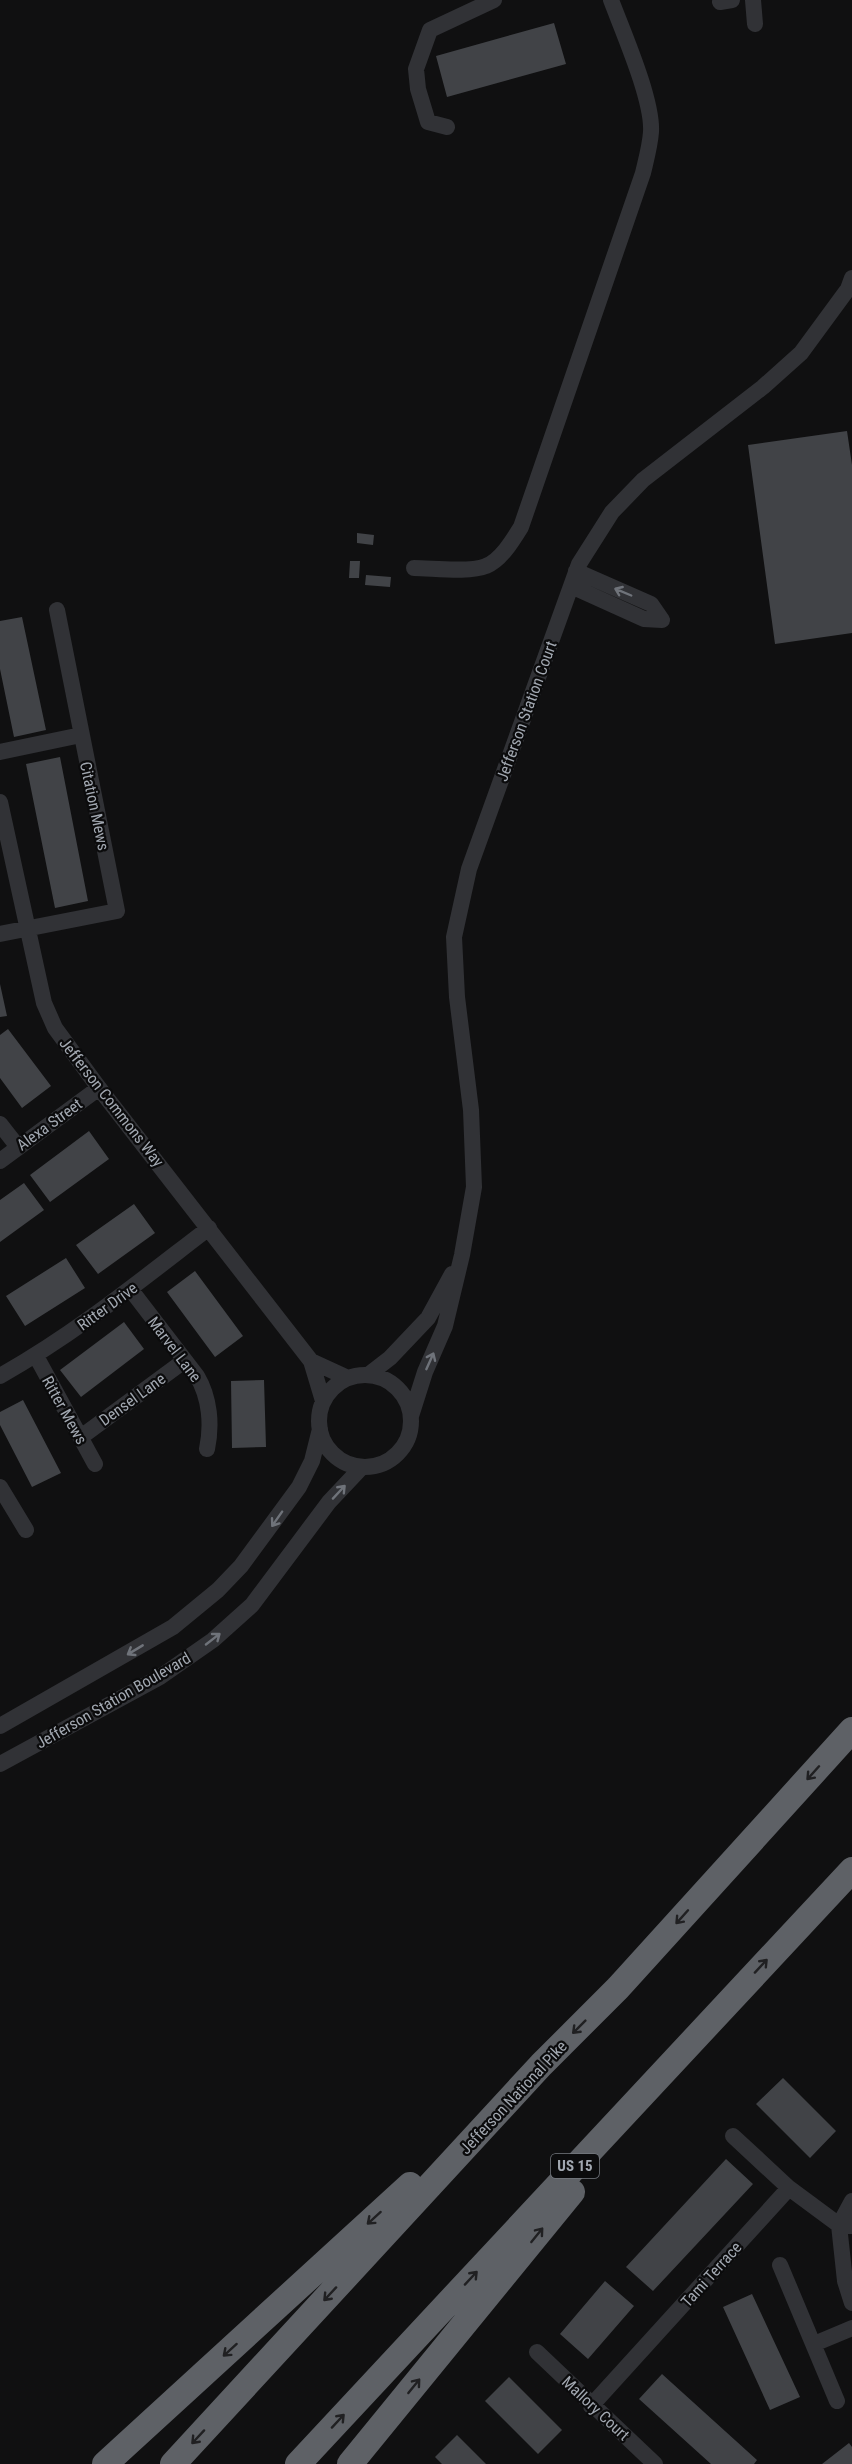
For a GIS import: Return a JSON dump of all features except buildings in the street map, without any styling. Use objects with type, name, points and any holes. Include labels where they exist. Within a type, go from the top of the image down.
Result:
[{"type":"highway","name":"Jefferson National Pike","points":[[173,2464],[541,2065],[618,1988],[852,1730]]},
{"type":"highway","name":"US 15","points":[[298,2464],[852,1870]]},
{"type":"highway","points":[[350,2464],[730,2000]]},
{"type":"highway","points":[[105,2464],[541,2065]]},
{"type":"street","points":[[447,127],[428,122],[418,89],[416,69],[430,30],[494,0]]},
{"type":"street","points":[[414,568],[468,569],[486,566],[498,557],[512,541],[521,526],[643,173],[651,131],[650,115],[643,91],[611,0]]},
{"type":"street","points":[[753,0],[755,24]]},
{"type":"street","name":"Jefferson Station Court","points":[[411,1416],[424,1372],[445,1326],[462,1255],[474,1187],[471,1110],[457,997],[454,937],[469,869],[573,579],[612,512],[643,480],[763,387],[801,353],[851,286]]},
{"type":"street","name":"Citation Mews","points":[[27,928],[117,911],[57,610]]},
{"type":"street","points":[[0,752],[81,735]]},
{"type":"street","name":"Jefferson Commons Way","points":[[0,802],[44,1003],[55,1028],[311,1361],[323,1401]]},
{"type":"street","points":[[0,934],[27,928]]},
{"type":"street","name":"Alexa Street","points":[[0,1161],[99,1088]]},
{"type":"street","points":[[0,1124],[18,1147]]},
{"type":"street","name":"Ritter Drive","points":[[0,1376],[36,1356],[131,1290],[209,1228]]},
{"type":"street","name":"Jefferson Station Court","points":[[368,1375],[390,1358],[428,1318],[462,1255]]},
{"type":"street","name":"Marvel Lane","points":[[131,1290],[197,1376],[205,1390],[210,1437],[207,1449]]},
{"type":"street","name":"Ritter Mews","points":[[36,1356],[95,1464]]},
{"type":"street","name":"Densel Lane","points":[[81,1437],[184,1361]]},
{"type":"street","name":"Jefferson Commons Way","points":[[311,1361],[348,1378]]},
{"type":"street","points":[[368,1375],[381,1377],[402,1392],[411,1416],[410,1432],[405,1445],[397,1455],[385,1462],[362,1467],[347,1463],[334,1455],[325,1443],[320,1429],[319,1415],[323,1401],[330,1391],[348,1378],[368,1375]]},
{"type":"street","name":"Jefferson Station Boulevard","points":[[0,1726],[173,1627],[218,1590],[247,1558],[299,1487],[312,1461],[320,1429]]},
{"type":"street","name":"Jefferson Station Boulevard","points":[[0,1764],[160,1677],[213,1640],[252,1605],[329,1502],[362,1467]]},
{"type":"street","points":[[0,1487],[26,1530]]},
{"type":"street","points":[[733,2136],[789,2188],[846,2226]]},
{"type":"street","name":"Tami Terrace","points":[[591,2406],[789,2188]]},
{"type":"street","points":[[852,2201],[846,2226],[845,2281],[852,2303]]},
{"type":"street","points":[[780,2265],[837,2401]]},
{"type":"street","points":[[814,2344],[852,2328]]},
{"type":"street","name":"Mallory Court","points":[[537,2352],[591,2406],[655,2464]]}]
